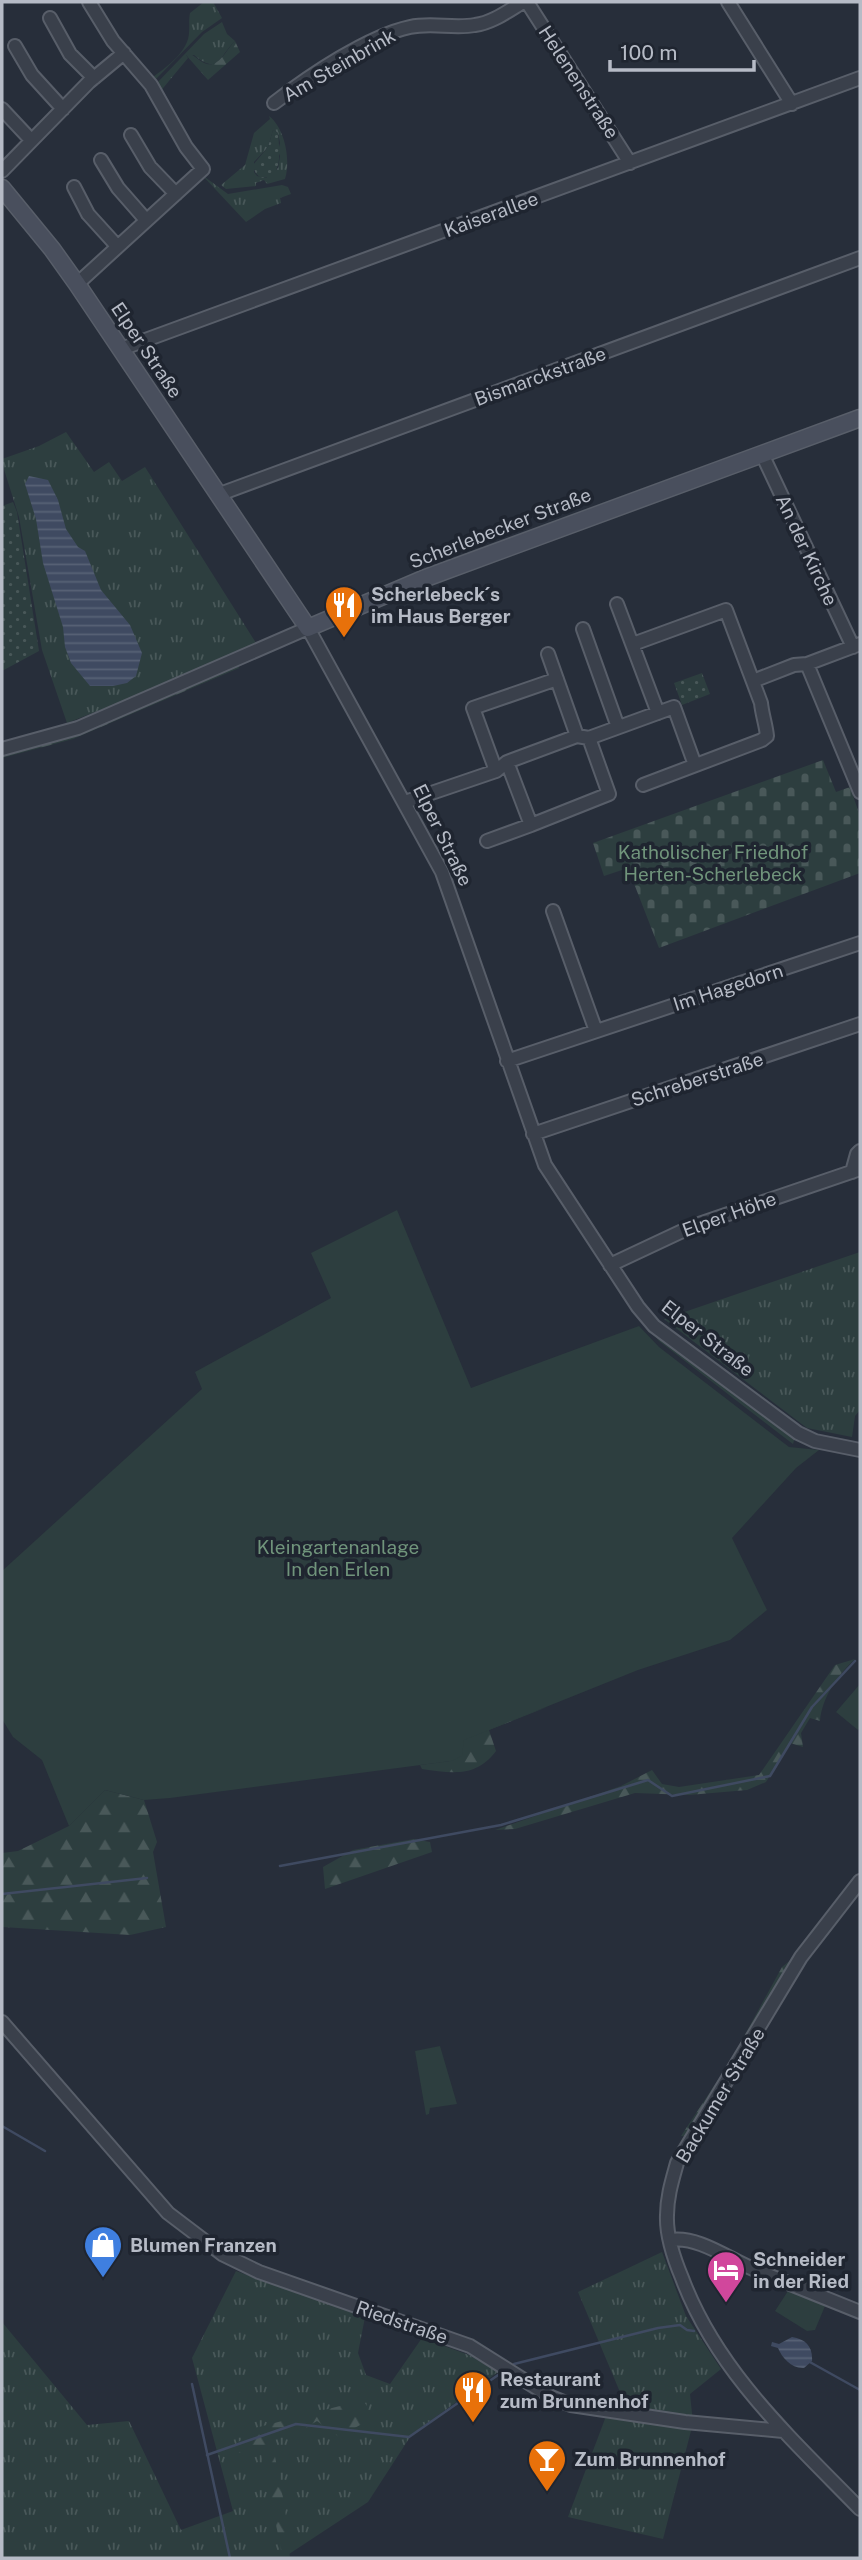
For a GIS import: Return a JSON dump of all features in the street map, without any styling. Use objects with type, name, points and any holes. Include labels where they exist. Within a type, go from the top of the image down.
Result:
[{"type":"street","points":[[76,284],[203,169],[186,147],[151,85],[106,31],[89,2]]},
{"type":"street","name":"Am Steinbrink","points":[[274,103],[325,68],[393,31],[430,24],[475,25],[489,21],[525,2]]},
{"type":"street","name":"Helenenstraße","points":[[525,2],[630,163]]},
{"type":"street","points":[[727,2],[792,104]]},
{"type":"street","points":[[50,18],[70,54],[94,78]]},
{"type":"street","points":[[15,46],[32,75],[63,109]]},
{"type":"street","points":[[2,171],[94,78],[124,52]]},
{"type":"street","name":"Kaiserallee","points":[[121,349],[860,78]]},
{"type":"street","points":[[2,108],[31,140]]},
{"type":"street","points":[[131,135],[150,167],[176,194]]},
{"type":"street","points":[[101,160],[118,188],[146,220]]},
{"type":"street","points":[[74,187],[88,214],[117,246]]},
{"type":"street","name":"Elper Straße","points":[[2,188],[76,284],[308,628],[442,872],[545,1165],[638,1307],[654,1326],[797,1433],[815,1441],[860,1450]]},
{"type":"street","name":"Bismarckstraße","points":[[220,494],[860,258]]},
{"type":"street","name":"Scherlebecker Straße","points":[[2,749],[78,728],[433,575],[860,418]]},
{"type":"street","name":"An der Kirche","points":[[753,681],[857,645],[762,454]]},
{"type":"street","points":[[617,604],[658,713]]},
{"type":"street","points":[[633,644],[726,610],[761,703],[767,736],[643,785]]},
{"type":"street","points":[[583,629],[618,727]]},
{"type":"street","points":[[487,842],[609,794],[548,654]]},
{"type":"street","points":[[807,664],[860,792]]},
{"type":"street","points":[[496,771],[473,708],[557,679]]},
{"type":"street","points":[[405,802],[496,771],[507,762],[618,727],[674,706],[695,765]]},
{"type":"street","points":[[507,762],[531,825]]},
{"type":"street","points":[[553,911],[596,1031]]},
{"type":"street","name":"Im Hagedorn","points":[[507,1061],[860,943]]},
{"type":"street","name":"Schreberstraße","points":[[533,1134],[860,1024]]},
{"type":"street","name":"Elper Höhe","points":[[610,1265],[693,1226],[856,1170],[857,1154],[860,1151]]},
{"type":"street","name":"Backumer Straße","points":[[783,2431],[729,2365],[703,2325],[687,2292],[667,2218],[669,2189],[677,2163],[801,1957],[860,1881]]},
{"type":"street","name":"Riedstraße","points":[[2,2022],[168,2213],[222,2254],[259,2272],[470,2346],[551,2397],[571,2405],[672,2420],[783,2431]]},
{"type":"street","points":[[671,2240],[687,2240],[698,2244],[754,2270],[860,2312]]},
{"type":"street","points":[[783,2431],[860,2509]]},
{"type":"green space","points":[[204,2],[213,2],[222,18],[202,32],[154,81],[150,79],[181,53],[188,39],[190,13]]},
{"type":"green space","points":[[222,22],[227,34],[235,41],[222,58],[209,64],[194,55],[186,55],[188,58],[159,93],[156,84],[204,34]]},
{"type":"green space","points":[[235,41],[240,52],[208,80],[186,55],[189,53],[204,63],[214,64]]},
{"type":"green space","points":[[269,116],[283,136],[287,163],[285,179],[267,184],[264,180],[256,183],[256,186],[226,189],[221,185],[245,165],[254,133],[270,119]],"holes":[[[273,130],[278,133],[278,168],[266,178],[257,176],[254,162],[268,147]]]},
{"type":"green space","points":[[273,130],[278,133],[278,165],[273,174],[265,178],[258,175],[253,165],[268,147]]},
{"type":"green space","points":[[202,175],[228,194],[282,185],[288,187],[291,194],[280,198],[281,203],[265,209],[246,222]]},
{"type":"green space","points":[[66,432],[94,472],[109,462],[122,481],[145,467],[256,643],[174,681],[67,723],[42,650],[19,517],[2,463],[2,459],[39,446]]},
{"type":"green space","points":[[13,502],[17,512],[39,651],[2,671],[2,506]]},
{"type":"green space","points":[[237,663],[239,668],[73,739],[2,758],[2,754]]},
{"type":"green space","points":[[702,673],[710,694],[682,705],[674,683]]},
{"type":"green space","name":"Katholischer Friedhof Herten-Scherlebeck","points":[[823,760],[836,792],[850,787],[860,816],[860,873],[659,948],[628,868],[604,876],[593,843]]},
{"type":"green space","name":"Kleingartenanlage In den Erlen","points":[[397,1210],[471,1388],[639,1326],[659,1347],[789,1447],[819,1450],[796,1468],[732,1538],[767,1610],[730,1640],[638,1670],[464,1740],[462,1756],[451,1761],[170,1798],[144,1800],[105,1790],[69,1826],[42,1760],[13,1737],[2,1719],[2,1571],[202,1389],[195,1372],[331,1298],[311,1253]]},
{"type":"green space","points":[[860,1252],[860,1410],[855,1416],[852,1437],[807,1428],[664,1319]]},
{"type":"green space","points":[[599,1259],[602,1259],[634,1309],[795,1437],[793,1444],[659,1341],[634,1311]]},
{"type":"green space","points":[[855,1659],[832,1687],[824,1703],[820,1721],[810,1718],[801,1733],[803,1747],[790,1743],[766,1782],[747,1790],[689,1795],[635,1793],[515,1829],[495,1830],[621,1786],[652,1770],[662,1784],[679,1787],[759,1775],[835,1665]]},
{"type":"green space","points":[[860,1684],[860,1727],[858,1730],[836,1712]]},
{"type":"green space","points":[[547,1707],[489,1730],[496,1751],[472,1770],[453,1772],[422,1769],[420,1765],[450,1761],[466,1734]]},
{"type":"green space","points":[[105,1790],[144,1800],[157,1842],[153,1852],[166,1927],[130,1935],[2,1927],[2,1853],[18,1851],[69,1826]]},
{"type":"green space","points":[[414,1839],[430,1842],[432,1852],[325,1889],[323,1867],[353,1850]]},
{"type":"green space","points":[[860,1874],[860,1891],[808,1956],[746,2061],[732,2066],[685,2136],[681,2136],[731,2060],[782,1967],[803,1950],[824,1915]]},
{"type":"green space","points":[[440,2046],[457,2104],[430,2108],[429,2114],[426,2115],[415,2051]]},
{"type":"green space","points":[[662,2252],[686,2316],[721,2369],[690,2394],[693,2423],[663,2539],[568,2517],[611,2403],[625,2404],[578,2292]]},
{"type":"green space","points":[[236,2271],[365,2317],[358,2353],[366,2375],[390,2384],[422,2338],[469,2355],[498,2372],[412,2434],[368,2502],[286,2556],[287,2558],[2,2558],[2,2322],[87,2425],[129,2421],[181,2530],[233,2511],[192,2358]]},
{"type":"green space","points":[[788,2291],[825,2306],[815,2330],[807,2331],[775,2311]]},
{"type":"green space","points":[[363,2400],[374,2417],[339,2437],[317,2421],[297,2433],[287,2428],[272,2441],[285,2508],[290,2558],[283,2558],[260,2449],[219,2456],[259,2427]]},
{"type":"water","points":[[29,476],[48,480],[58,500],[66,529],[78,547],[85,551],[101,590],[130,625],[142,653],[136,676],[127,683],[90,686],[71,663],[43,563],[36,519],[25,484]]},
{"type":"water","points":[[792,2337],[805,2342],[810,2348],[812,2361],[804,2368],[792,2365],[778,2348],[771,2346],[772,2342],[779,2344]]},
{"type":"waterway","points":[[280,1866],[501,1825],[648,1780],[672,1796],[770,1776],[812,1707],[855,1661]]},
{"type":"waterway","points":[[2,1894],[147,1878]]},
{"type":"waterway","points":[[2,2126],[45,2151]]},
{"type":"waterway","points":[[514,2364],[658,2328],[680,2325],[694,2331]]},
{"type":"waterway","points":[[808,2361],[860,2390]]},
{"type":"waterway","points":[[207,2455],[296,2424],[409,2437],[501,2373]]},
{"type":"waterway","points":[[192,2384],[230,2558]]},
{"type":"place","name":"Scherlebeck´s im Haus Berger","points":[[344,639]]},
{"type":"place","name":"Blumen Franzen","points":[[103,2279]]},
{"type":"place","name":"Schneider in der Ried","points":[[726,2304]]},
{"type":"place","name":"Restaurant zum Brunnenhof","points":[[473,2424]]},
{"type":"place","name":"Zum Brunnenhof","points":[[547,2493]]}]
